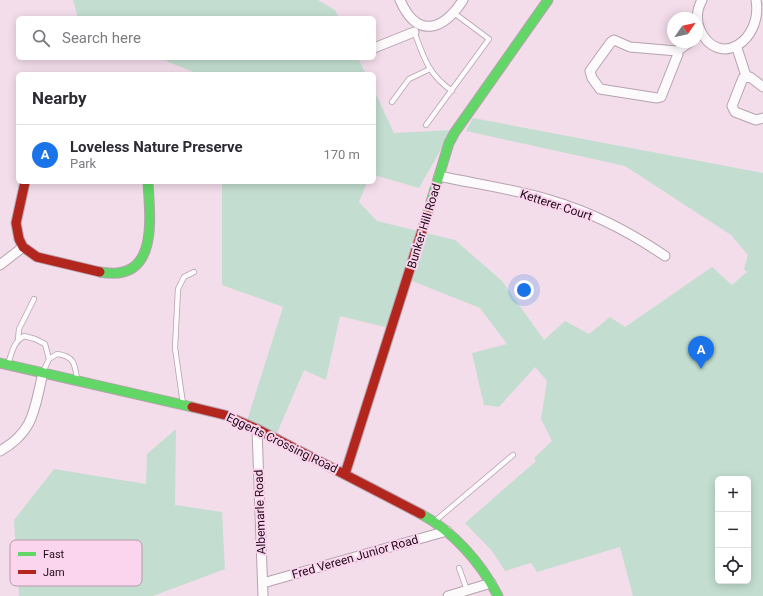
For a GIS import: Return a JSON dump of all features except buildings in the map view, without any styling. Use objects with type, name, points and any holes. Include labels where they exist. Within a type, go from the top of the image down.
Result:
[{"type":"street","points":[[400,0],[410,17],[415,22],[420,25],[434,26],[448,19],[463,0]]},
{"type":"street","points":[[699,12],[702,0]]},
{"type":"street","points":[[703,38],[714,46],[722,48],[737,48],[753,39],[760,27],[762,19],[760,8],[756,0]]},
{"type":"street","name":"Bunker Hill Road","points":[[345,474],[449,143],[545,1]]},
{"type":"street","points":[[376,47],[414,32]]},
{"type":"street","points":[[677,51],[678,54],[663,94],[657,98],[600,89],[590,75],[590,71],[614,40],[630,47],[677,51],[681,48]]},
{"type":"street","points":[[737,48],[746,76]]},
{"type":"street","points":[[746,76],[750,77],[763,87]]},
{"type":"street","points":[[746,76],[741,80],[732,106],[733,109],[735,112],[756,120],[763,118]]},
{"type":"street","name":"Ketterer Court","points":[[439,176],[524,193],[564,205],[609,223],[665,256]]},
{"type":"street","points":[[25,184],[16,221],[17,234],[23,247],[38,257],[103,273],[116,273],[128,270],[141,261],[149,248],[148,184]]},
{"type":"street","points":[[0,265],[23,247]]},
{"type":"street","name":"Eggerts Crossing Road","points":[[4,364],[225,415],[256,429],[345,474],[434,522],[447,531],[472,556],[491,583],[498,596]]},
{"type":"street","points":[[0,451],[16,441],[26,429],[32,416],[43,373]]},
{"type":"street","name":"Albemarle Road","points":[[256,429],[263,596]]},
{"type":"street","name":"Fred Vereen Junior Road","points":[[263,583],[447,531]]},
{"type":"street","points":[[448,596],[491,583]]},
{"type":"lane","points":[[426,125],[452,91],[488,39],[454,13]]},
{"type":"lane","points":[[415,22],[414,32],[430,69],[435,77],[452,91]]},
{"type":"lane","points":[[392,102],[409,79],[430,69]]},
{"type":"lane","points":[[184,406],[175,348],[178,289],[184,277],[194,272]]},
{"type":"lane","points":[[4,364],[18,340],[19,329],[34,298]]},
{"type":"lane","points":[[18,340],[24,336],[35,339],[44,344],[49,360]]},
{"type":"lane","points":[[43,373],[49,360],[57,354],[67,356],[73,362],[77,381]]},
{"type":"lane","points":[[434,522],[513,455]]},
{"type":"lane","points":[[458,568],[467,590]]},
{"type":"green space","points":[[73,0],[318,0],[335,10],[338,16],[77,16]]},
{"type":"green space","points":[[164,60],[359,60],[365,72],[193,72]]},
{"type":"green space","points":[[376,94],[394,133],[452,130],[419,188],[376,176]]},
{"type":"green space","points":[[473,118],[763,173],[763,596],[633,596],[620,547],[537,572],[531,563],[505,571],[492,551],[465,523],[536,461],[534,458],[552,441],[541,419],[547,381],[535,367],[499,407],[484,405],[472,353],[507,344],[480,308],[407,279],[393,329],[340,316],[326,380],[304,370],[274,440],[245,427],[283,307],[222,285],[222,184],[366,184],[359,202],[377,221],[455,240],[502,281],[544,340],[565,321],[589,334],[610,317],[625,327],[712,267],[732,285],[747,272],[744,269],[748,255],[731,235],[625,166],[466,131]]},
{"type":"green space","points":[[176,429],[175,505],[222,512],[225,569],[153,596],[19,596],[18,586],[142,586],[142,540],[15,540],[14,520],[54,469],[146,484],[147,454]]},
{"type":"traffic: fast","points":[[427,215],[449,143],[455,132],[548,0]]},
{"type":"traffic: fast","points":[[100,272],[119,273],[133,268],[142,258],[147,245],[149,230],[150,213],[148,184]]},
{"type":"traffic: fast","points":[[0,363],[192,407]]},
{"type":"traffic: fast","points":[[421,514],[445,530],[466,549],[475,560],[498,596]]},
{"type":"traffic: jam","points":[[25,184],[16,223],[19,239],[23,247],[37,257],[100,272]]},
{"type":"traffic: jam","points":[[345,474],[427,215]]},
{"type":"traffic: jam","points":[[192,407],[225,415],[257,429],[421,514]]},
{"type":"place","name":"Loveless Nature Preserve","points":[[701,369]]}]
